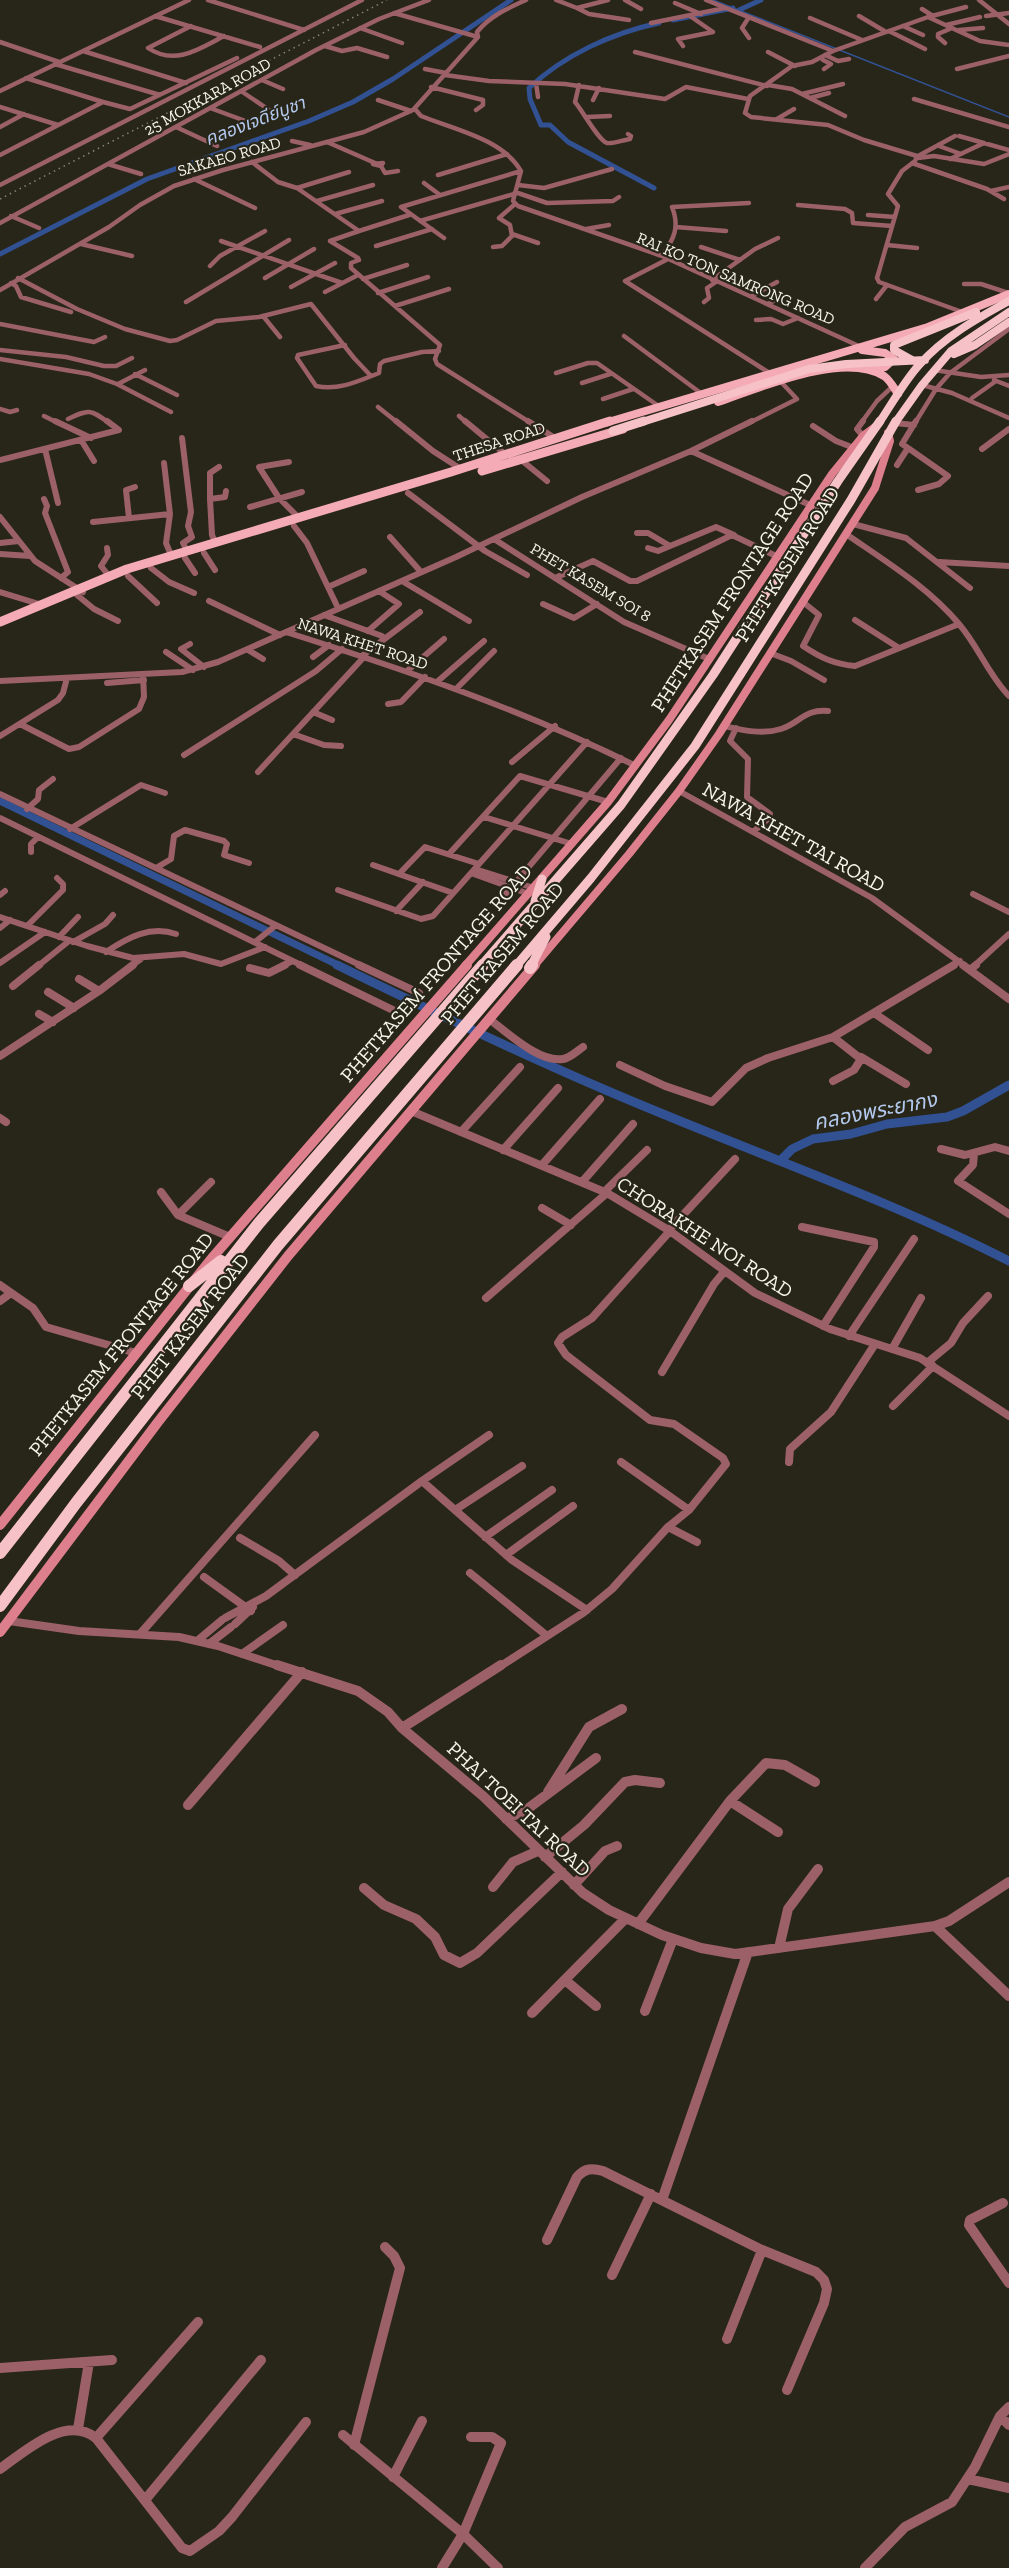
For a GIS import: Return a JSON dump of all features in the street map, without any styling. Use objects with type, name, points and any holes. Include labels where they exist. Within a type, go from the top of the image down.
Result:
[{"type":"highway","points":[[916,361],[898,353],[894,345],[903,339],[943,326],[1009,296]]},
{"type":"highway","name":"PHET KASEM ROAD","points":[[0,1553],[237,1249],[621,806],[700,695],[875,427],[895,390],[944,342],[1009,296]]},
{"type":"highway","name":"PHET KASEM ROAD","points":[[0,1606],[76,1503],[278,1245],[614,851],[667,784],[695,746],[751,659],[851,500],[888,433],[922,385],[951,351],[1009,312]]},
{"type":"highway","points":[[613,431],[826,366],[939,358],[963,351],[987,339],[1009,322]]},
{"type":"highway","points":[[700,695],[718,679],[733,655],[740,653],[751,659]]},
{"type":"highway","points":[[531,910],[542,879]]},
{"type":"highway","points":[[530,968],[551,924]]},
{"type":"highway","points":[[189,1286],[237,1249]]},
{"type":"main road","name":"THESA ROAD","points":[[496,462],[506,455],[555,438],[928,327],[1009,296]]},
{"type":"main road","points":[[782,379],[832,370],[885,367],[894,359],[891,355],[876,351],[849,351]]},
{"type":"main road","points":[[865,369],[884,376],[895,390]]},
{"type":"main road","name":"PHETKASEM FRONTAGE ROAD","points":[[0,1525],[230,1237],[608,802],[636,766],[709,659],[810,505],[864,436],[875,427]]},
{"type":"main road","name":"THESA ROAD","points":[[0,630],[109,576],[171,555],[204,552],[457,473],[496,462],[520,459],[613,431]]},
{"type":"main road","points":[[0,1632],[231,1328],[328,1207],[629,854],[679,791],[724,726],[875,488],[889,447],[888,433]]},
{"type":"main road","name":"THESA ROAD","points":[[0,622],[39,604],[151,568],[215,542],[408,493],[457,473]]},
{"type":"street","points":[[0,91],[189,0]]},
{"type":"street","points":[[208,0],[304,30]]},
{"type":"street","points":[[26,78],[127,109],[186,83],[354,0]]},
{"type":"street","points":[[0,184],[362,0]]},
{"type":"street","name":"25 MOKKARA ROAD","points":[[0,222],[325,46],[360,28],[429,0]]},
{"type":"street","points":[[413,110],[431,87],[446,74],[477,34],[503,12],[526,0]]},
{"type":"street","points":[[556,0],[589,14],[629,20]]},
{"type":"street","points":[[577,8],[608,0]]},
{"type":"street","points":[[625,0],[641,9]]},
{"type":"street","points":[[706,0],[835,50]]},
{"type":"street","points":[[981,2],[1008,23]]},
{"type":"street","points":[[970,3],[989,2]]},
{"type":"street","points":[[675,3],[701,14]]},
{"type":"street","points":[[425,69],[489,81],[579,85],[665,99],[688,87],[749,97],[767,86],[778,74],[795,66],[930,16],[966,7]]},
{"type":"street","points":[[651,23],[691,17],[727,8]]},
{"type":"street","points":[[922,9],[946,25],[987,43],[1008,41]]},
{"type":"street","points":[[394,13],[477,34]]},
{"type":"street","points":[[946,25],[1008,13]]},
{"type":"street","points":[[155,16],[260,47]]},
{"type":"street","points":[[859,16],[925,50]]},
{"type":"street","points":[[683,46],[678,39],[713,32],[691,17]]},
{"type":"street","points":[[748,38],[742,28],[749,17]]},
{"type":"street","points":[[810,18],[862,40]]},
{"type":"street","points":[[994,24],[1008,23]]},
{"type":"street","points":[[190,26],[148,48],[161,54],[179,57],[224,36]]},
{"type":"street","points":[[903,26],[923,35]]},
{"type":"street","points":[[360,28],[402,43]]},
{"type":"street","points":[[945,43],[938,37],[938,34],[955,29],[983,28]]},
{"type":"street","points":[[961,38],[969,36]]},
{"type":"street","points":[[0,42],[160,95]]},
{"type":"street","points":[[325,46],[342,51],[357,48],[387,57]]},
{"type":"street","points":[[83,51],[186,83]]},
{"type":"street","points":[[635,52],[802,94],[845,116]]},
{"type":"street","points":[[768,52],[795,66]]},
{"type":"street","points":[[825,56],[838,61],[849,59]]},
{"type":"street","points":[[819,58],[831,64],[824,69]]},
{"type":"street","points":[[957,69],[997,58],[1009,58]]},
{"type":"street","points":[[262,80],[283,90]]},
{"type":"street","points":[[534,83],[537,97]]},
{"type":"street","points":[[802,94],[843,84]]},
{"type":"street","points":[[579,85],[575,102],[587,117],[594,132],[604,142],[630,139],[631,136],[628,134]]},
{"type":"street","points":[[431,87],[483,100],[483,105],[476,110]]},
{"type":"street","points":[[593,100],[599,88]]},
{"type":"street","points":[[242,91],[278,116]]},
{"type":"street","points":[[810,98],[829,93]]},
{"type":"street","points":[[749,97],[745,114],[828,125],[864,140],[917,157],[934,156],[984,164],[1009,152]]},
{"type":"street","points":[[914,99],[1009,127]]},
{"type":"street","points":[[378,100],[413,110],[421,116],[484,142],[507,154],[520,166],[521,171],[514,193],[515,204],[499,218],[510,225],[512,234]]},
{"type":"street","points":[[0,155],[103,102]]},
{"type":"street","points":[[0,107],[58,125]]},
{"type":"street","points":[[210,108],[251,123]]},
{"type":"street","points":[[777,119],[794,109]]},
{"type":"street","name":"SAKAEO ROAD","points":[[0,290],[81,244],[159,194],[194,179],[372,129],[413,110]]},
{"type":"street","points":[[0,127],[24,114]]},
{"type":"street","points":[[587,117],[610,116]]},
{"type":"street","points":[[176,127],[217,146]]},
{"type":"street","points":[[965,313],[879,282],[877,278],[895,217],[897,202],[888,194],[902,171],[917,157],[957,136],[1009,152]]},
{"type":"street","points":[[292,141],[312,146]]},
{"type":"street","points":[[327,142],[375,163],[374,166],[381,166],[385,173],[398,171]]},
{"type":"street","points":[[950,159],[985,143]]},
{"type":"street","points":[[939,146],[961,154]]},
{"type":"street","points":[[271,149],[282,154]]},
{"type":"street","points":[[0,150],[6,152]]},
{"type":"street","points":[[438,175],[507,154]]},
{"type":"street","points":[[252,162],[278,182],[297,188],[359,231]]},
{"type":"street","points":[[912,163],[991,191],[1004,199]]},
{"type":"street","points":[[108,164],[141,174]]},
{"type":"street","points":[[518,184],[544,188],[612,169]]},
{"type":"street","points":[[444,238],[401,207],[521,171]]},
{"type":"street","points":[[297,188],[349,172]]},
{"type":"street","points":[[194,179],[255,208]]},
{"type":"street","points":[[424,183],[440,195]]},
{"type":"street","points":[[317,201],[373,184]]},
{"type":"street","points":[[991,191],[1009,187]]},
{"type":"street","points":[[420,221],[514,193],[547,203],[613,201],[618,200],[619,197]]},
{"type":"street","points":[[335,214],[382,201]]},
{"type":"street","points":[[662,256],[676,236],[672,207],[749,203]]},
{"type":"street","name":"RAI KO TON SAMRONG ROAD","points":[[515,204],[662,256],[861,347]]},
{"type":"street","points":[[798,205],[845,209],[852,213],[853,223],[892,226]]},
{"type":"street","points":[[410,214],[330,241],[358,258],[359,260],[350,265],[360,277],[440,345],[435,359],[437,364],[555,438]]},
{"type":"street","points":[[868,215],[895,217]]},
{"type":"street","points":[[11,216],[39,228]]},
{"type":"street","points":[[586,230],[609,225]]},
{"type":"street","points":[[676,227],[726,231]]},
{"type":"street","points":[[376,246],[432,229]]},
{"type":"street","points":[[210,266],[215,259],[265,231]]},
{"type":"street","points":[[512,234],[538,243]]},
{"type":"street","points":[[493,247],[502,246],[512,234]]},
{"type":"street","points":[[704,302],[709,298],[707,288],[714,281],[755,249],[778,238]]},
{"type":"street","points":[[221,240],[342,283]]},
{"type":"street","points":[[186,302],[290,240]]},
{"type":"street","points":[[81,244],[132,256]]},
{"type":"street","points":[[887,245],[917,248]]},
{"type":"street","points":[[701,247],[740,260]]},
{"type":"street","points":[[266,278],[314,249]]},
{"type":"street","points":[[668,259],[625,281],[771,374]]},
{"type":"street","points":[[291,288],[335,262]]},
{"type":"street","points":[[325,292],[360,277],[407,265]]},
{"type":"street","points":[[378,292],[428,277]]},
{"type":"street","points":[[18,278],[77,309],[125,329],[170,341],[177,340],[216,321],[263,316],[304,305],[314,305],[337,338],[364,371],[371,376]]},
{"type":"street","points":[[11,282],[16,286],[21,297],[71,312]]},
{"type":"street","points":[[752,296],[777,282]]},
{"type":"street","points":[[964,284],[981,284],[1009,296]]},
{"type":"street","points":[[876,299],[887,285]]},
{"type":"street","points":[[395,306],[449,289]]},
{"type":"street","points":[[768,304],[782,296]]},
{"type":"street","points":[[263,316],[280,337]]},
{"type":"street","points":[[756,320],[771,319],[783,324],[798,318]]},
{"type":"street","points":[[0,324],[94,342],[105,337]]},
{"type":"street","points":[[889,447],[902,444],[936,389],[950,373],[1009,328]]},
{"type":"street","points":[[624,336],[702,394]]},
{"type":"street","points":[[345,345],[301,354],[297,358],[319,387],[344,385],[371,376],[381,371],[380,364],[384,361],[422,352],[439,351]]},
{"type":"street","points":[[0,350],[66,357],[104,366],[116,366],[132,358]]},
{"type":"street","points":[[0,359],[65,368],[118,384],[171,412]]},
{"type":"street","points":[[556,373],[591,362],[597,363],[660,407]]},
{"type":"street","points":[[118,384],[145,370]]},
{"type":"street","points":[[934,370],[984,377],[1009,375]]},
{"type":"street","points":[[135,374],[177,395]]},
{"type":"street","points":[[582,383],[610,374]]},
{"type":"street","points":[[984,377],[1009,386]]},
{"type":"street","points":[[209,601],[283,633],[478,547],[582,496],[691,451],[795,400],[796,397],[782,379]]},
{"type":"street","points":[[972,398],[996,381]]},
{"type":"street","points":[[922,385],[971,400],[1009,418]]},
{"type":"street","points":[[603,399],[633,389]]},
{"type":"street","points":[[864,436],[857,429],[877,401],[895,390]]},
{"type":"street","points":[[378,407],[457,473]]},
{"type":"street","points":[[0,410],[10,412],[17,410]]},
{"type":"street","points":[[0,459],[116,432],[118,428],[92,411],[84,411],[68,419]]},
{"type":"street","points":[[44,416],[91,438]]},
{"type":"street","points":[[459,416],[506,455]]},
{"type":"street","points":[[896,423],[914,425]]},
{"type":"street","points":[[813,426],[836,441],[854,448]]},
{"type":"street","points":[[982,448],[1009,429]]},
{"type":"street","points":[[182,438],[191,512],[188,526],[192,537],[183,543],[195,573]]},
{"type":"street","points":[[81,440],[94,462]]},
{"type":"street","points":[[902,444],[948,476],[939,484],[918,490]]},
{"type":"street","points":[[45,448],[58,503]]},
{"type":"street","points":[[897,465],[908,448]]},
{"type":"street","points":[[691,451],[810,505]]},
{"type":"street","points":[[520,459],[547,481]]},
{"type":"street","points":[[289,462],[259,467],[296,522],[338,608]]},
{"type":"street","points":[[164,463],[170,514],[166,543],[171,555]]},
{"type":"street","points":[[215,542],[211,528],[210,473],[219,467]]},
{"type":"street","points":[[129,519],[126,490],[135,487]]},
{"type":"street","points":[[210,499],[224,497],[226,491]]},
{"type":"street","points":[[250,507],[302,492]]},
{"type":"street","points":[[408,493],[478,547],[527,575]]},
{"type":"street","points":[[44,499],[47,506],[45,513],[68,572],[68,575],[61,578]]},
{"type":"street","points":[[93,522],[170,514]]},
{"type":"street","points":[[0,517],[30,556],[41,566],[79,592],[94,609],[118,621]]},
{"type":"street","points":[[853,524],[898,535],[938,562],[970,588]]},
{"type":"street","points":[[648,548],[658,551],[716,527],[776,556]]},
{"type":"street","points":[[637,533],[648,533],[670,546]]},
{"type":"street","points":[[846,534],[902,575],[959,624],[992,677],[1008,694]]},
{"type":"street","points":[[555,578],[593,561],[630,581],[637,581],[734,535]]},
{"type":"street","points":[[390,537],[421,572]]},
{"type":"street","name":"PHET KASEM SOI 8","points":[[494,539],[630,624],[709,659]]},
{"type":"street","points":[[0,543],[19,541]]},
{"type":"street","points":[[107,549],[108,555],[102,566],[109,576]]},
{"type":"street","points":[[204,552],[215,570]]},
{"type":"street","points":[[0,554],[30,556]]},
{"type":"street","points":[[938,562],[1009,566]]},
{"type":"street","points":[[151,568],[169,582],[194,593]]},
{"type":"street","points":[[328,586],[364,571]]},
{"type":"street","points":[[128,576],[157,603]]},
{"type":"street","points":[[402,581],[469,621]]},
{"type":"street","points":[[368,630],[399,604],[379,591]]},
{"type":"street","points":[[0,592],[39,604]]},
{"type":"street","points":[[803,602],[819,615],[803,646],[826,661],[841,665],[855,666],[959,624]]},
{"type":"street","points":[[543,604],[574,618],[597,604]]},
{"type":"street","points":[[258,772],[363,657],[420,612]]},
{"type":"street","points":[[324,615],[382,636]]},
{"type":"street","points":[[855,620],[899,648]]},
{"type":"street","name":"NAWA KHET ROAD","points":[[0,681],[143,677],[192,670],[248,650],[283,633],[329,645],[457,688],[555,726],[636,766]]},
{"type":"street","points":[[407,671],[444,639]]},
{"type":"street","points":[[438,681],[484,641]]},
{"type":"street","points":[[190,645],[181,649],[204,667]]},
{"type":"street","points":[[313,657],[329,645]]},
{"type":"street","points":[[248,650],[263,659]]},
{"type":"street","points":[[184,755],[316,672],[342,650]]},
{"type":"street","points":[[457,688],[495,651]]},
{"type":"street","points":[[166,652],[192,670]]},
{"type":"street","points":[[770,654],[791,661],[824,680]]},
{"type":"street","points":[[20,724],[69,749],[78,747],[139,709],[143,704],[143,677],[107,683]]},
{"type":"street","points":[[388,704],[401,702],[425,677]]},
{"type":"street","points":[[0,736],[58,700],[63,693],[67,678]]},
{"type":"street","points":[[724,726],[772,731],[783,728],[804,713],[816,710],[828,711]]},
{"type":"street","points":[[313,712],[332,720]]},
{"type":"street","points":[[512,762],[555,726]]},
{"type":"street","points":[[736,728],[730,741],[748,759],[747,797],[770,814],[768,819],[754,831]]},
{"type":"street","points":[[293,734],[324,745],[341,746]]},
{"type":"street","points":[[338,890],[396,911],[427,919],[433,916],[587,742]]},
{"type":"street","points":[[504,896],[621,758]]},
{"type":"street","points":[[449,854],[520,776],[608,802]]},
{"type":"street","points":[[27,809],[38,799],[39,790],[53,779]]},
{"type":"street","points":[[70,829],[141,785],[165,793]]},
{"type":"street","name":"NAWA KHET TAI ROAD","points":[[679,791],[872,898],[1009,999]]},
{"type":"street","points":[[0,794],[27,809],[156,868],[273,928],[419,993]]},
{"type":"street","points":[[484,817],[572,844]]},
{"type":"street","points":[[0,818],[258,940],[265,947],[399,1013]]},
{"type":"street","points":[[156,868],[174,856],[176,851],[174,836],[185,830],[224,842],[227,844],[224,855],[249,863]]},
{"type":"street","points":[[31,852],[31,844],[38,837]]},
{"type":"street","points":[[399,874],[423,847],[449,854],[475,869],[532,891]]},
{"type":"street","points":[[373,865],[453,893]]},
{"type":"street","points":[[27,926],[63,890],[63,884],[57,878]]},
{"type":"street","points":[[396,911],[423,882]]},
{"type":"street","points":[[973,894],[1009,912]]},
{"type":"street","points":[[13,986],[71,942],[105,924],[113,915]]},
{"type":"street","points":[[0,917],[71,942],[141,959],[184,954],[221,964],[265,947]]},
{"type":"street","points":[[59,937],[78,917]]},
{"type":"street","points":[[0,928],[10,920]]},
{"type":"street","points":[[258,940],[273,928]]},
{"type":"street","points":[[106,952],[128,939],[150,932],[164,929],[176,934]]},
{"type":"street","points":[[0,963],[45,932]]},
{"type":"street","points":[[971,969],[1009,934]]},
{"type":"street","points":[[0,1056],[99,991],[141,959]]},
{"type":"street","points":[[250,968],[269,973],[293,961]]},
{"type":"street","points":[[620,1065],[665,1086],[712,1102],[746,1068],[768,1058],[833,1037],[960,961]]},
{"type":"street","points":[[79,979],[99,991]]},
{"type":"street","points":[[48,992],[74,1008]]},
{"type":"street","points":[[874,1013],[928,1050]]},
{"type":"street","points":[[39,1014],[52,1022]]},
{"type":"street","points":[[488,1020],[550,1059],[568,1057],[583,1047]]},
{"type":"street","points":[[833,1037],[906,1084]]},
{"type":"street","points":[[833,1082],[854,1070],[861,1057]]},
{"type":"street","points":[[461,1132],[520,1067]]},
{"type":"street","points":[[502,1150],[558,1088]]},
{"type":"street","points":[[542,1165],[600,1099]]},
{"type":"street","name":"CHORAKHE NOI ROAD","points":[[411,1111],[606,1192],[669,1230],[754,1293],[823,1326],[930,1364],[1009,1416]]},
{"type":"street","points":[[582,1182],[633,1124]]},
{"type":"street","points":[[941,1149],[959,1154],[974,1154],[995,1147],[1009,1151]]},
{"type":"street","points":[[486,1298],[571,1225],[647,1150]]},
{"type":"street","points":[[974,1154],[973,1165],[958,1181],[1009,1215]]},
{"type":"street","points":[[402,1728],[587,1610],[631,1570],[668,1527],[689,1510],[726,1461],[674,1424],[650,1420],[566,1355],[558,1343],[562,1337],[592,1318],[735,1159]]},
{"type":"street","points":[[178,1215],[211,1182]]},
{"type":"street","points":[[161,1192],[178,1215],[230,1237]]},
{"type":"street","points":[[542,1208],[571,1225]]},
{"type":"street","points":[[802,1227],[874,1242],[874,1246],[823,1326]]},
{"type":"street","points":[[849,1336],[915,1239]]},
{"type":"street","points":[[662,1372],[714,1284],[724,1272]]},
{"type":"street","points":[[0,1285],[33,1308],[46,1327],[136,1353]]},
{"type":"street","points":[[0,1301],[10,1293]]},
{"type":"street","points":[[893,1406],[951,1343],[963,1323],[988,1296]]},
{"type":"street","points":[[892,1349],[921,1298]]},
{"type":"street","points":[[789,1462],[790,1449],[831,1412],[875,1344]]},
{"type":"street","points":[[140,1634],[315,1435]]},
{"type":"street","points":[[197,1641],[224,1619],[250,1606],[295,1575],[422,1481],[489,1435]]},
{"type":"street","points":[[621,1462],[689,1510]]},
{"type":"street","points":[[455,1510],[522,1466]]},
{"type":"street","points":[[422,1481],[506,1555],[587,1610]]},
{"type":"street","points":[[485,1537],[552,1490]]},
{"type":"street","points":[[506,1555],[573,1506]]},
{"type":"street","points":[[668,1527],[697,1542]]},
{"type":"street","points":[[240,1538],[279,1561],[295,1575]]},
{"type":"street","points":[[470,1573],[546,1635]]},
{"type":"street","points":[[204,1577],[250,1606]]},
{"type":"street","points":[[209,1644],[233,1626],[250,1606]]},
{"type":"street","name":"PHAI TOEI TAI ROAD","points":[[9,1621],[79,1631],[140,1634],[197,1641],[302,1672],[358,1692],[388,1712],[402,1728],[506,1819],[574,1885],[596,1903],[673,1939],[717,1953],[748,1952],[935,1926],[950,1921],[1009,1882]]},
{"type":"street","points":[[242,1654],[283,1625]]},
{"type":"street","points":[[188,1805],[302,1672]]},
{"type":"street","points":[[548,1792],[588,1727],[622,1709]]},
{"type":"street","points":[[506,1819],[517,1815],[596,1758]]},
{"type":"street","points":[[638,1924],[730,1801],[758,1770],[771,1761],[788,1766],[815,1782]]},
{"type":"street","points":[[493,1887],[513,1862],[542,1854],[584,1825],[610,1795],[626,1782],[635,1779],[660,1783]]},
{"type":"street","points":[[730,1801],[778,1832]]},
{"type":"street","points":[[574,1885],[605,1851],[617,1846]]},
{"type":"street","points":[[779,1948],[788,1909],[818,1869]]},
{"type":"street","points":[[364,1888],[384,1905],[416,1919],[435,1937],[444,1955],[460,1963],[477,1953],[562,1872]]},
{"type":"street","points":[[532,2013],[626,1918]]},
{"type":"street","points":[[935,1926],[1009,1996]]},
{"type":"street","points":[[645,2011],[673,1939]]},
{"type":"street","points":[[662,2200],[748,1952]]},
{"type":"street","points":[[565,1980],[596,2006]]},
{"type":"street","points":[[547,2241],[582,2170],[590,2168],[603,2171],[762,2250],[816,2272],[824,2280],[827,2289],[824,2303],[787,2390]]},
{"type":"street","points":[[612,2275],[651,2194]]},
{"type":"street","points":[[1003,2203],[970,2220],[969,2224],[1009,2283]]},
{"type":"street","points":[[354,2445],[400,2268],[394,2256],[385,2247]]},
{"type":"street","points":[[727,2339],[762,2250]]},
{"type":"street","points":[[96,2438],[198,2322]]},
{"type":"street","points":[[0,2368],[112,2360]]},
{"type":"street","points":[[145,2500],[261,2360]]},
{"type":"street","points":[[78,2429],[89,2362]]},
{"type":"street","points":[[865,2568],[905,2527],[952,2502],[968,2479],[1000,2416],[1009,2406]]},
{"type":"street","points":[[1000,2416],[1009,2425]]},
{"type":"street","points":[[393,2477],[422,2421]]},
{"type":"street","points":[[0,2469],[52,2436],[78,2429],[87,2432],[96,2438],[182,2548],[190,2551],[219,2531],[232,2517],[306,2422]]},
{"type":"street","points":[[342,2435],[462,2534],[498,2568]]},
{"type":"street","points":[[441,2568],[462,2534],[501,2443],[492,2437],[471,2437]]},
{"type":"street","points":[[968,2479],[1009,2488]]},
{"type":"waterway","name":"คลองเจดีย์บูชา","points":[[0,254],[147,179],[309,121],[353,102],[393,79],[511,0]]},
{"type":"waterway","points":[[713,0],[1009,117]]},
{"type":"waterway","points":[[739,10],[761,0]]},
{"type":"waterway","points":[[673,20],[733,8]]},
{"type":"waterway","points":[[654,188],[568,142],[550,125],[541,125],[530,99],[529,88],[557,65],[590,47],[606,39],[659,23]]},
{"type":"waterway","points":[[0,801],[340,966]]},
{"type":"waterway","points":[[337,965],[580,1079],[881,1202],[1009,1261]]},
{"type":"waterway","name":"คลองพระยากง","points":[[781,1160],[792,1149],[813,1139],[851,1134],[887,1124],[947,1117],[963,1111],[1009,1085]]},
{"type":"railway","points":[[0,199],[387,0]]}]
